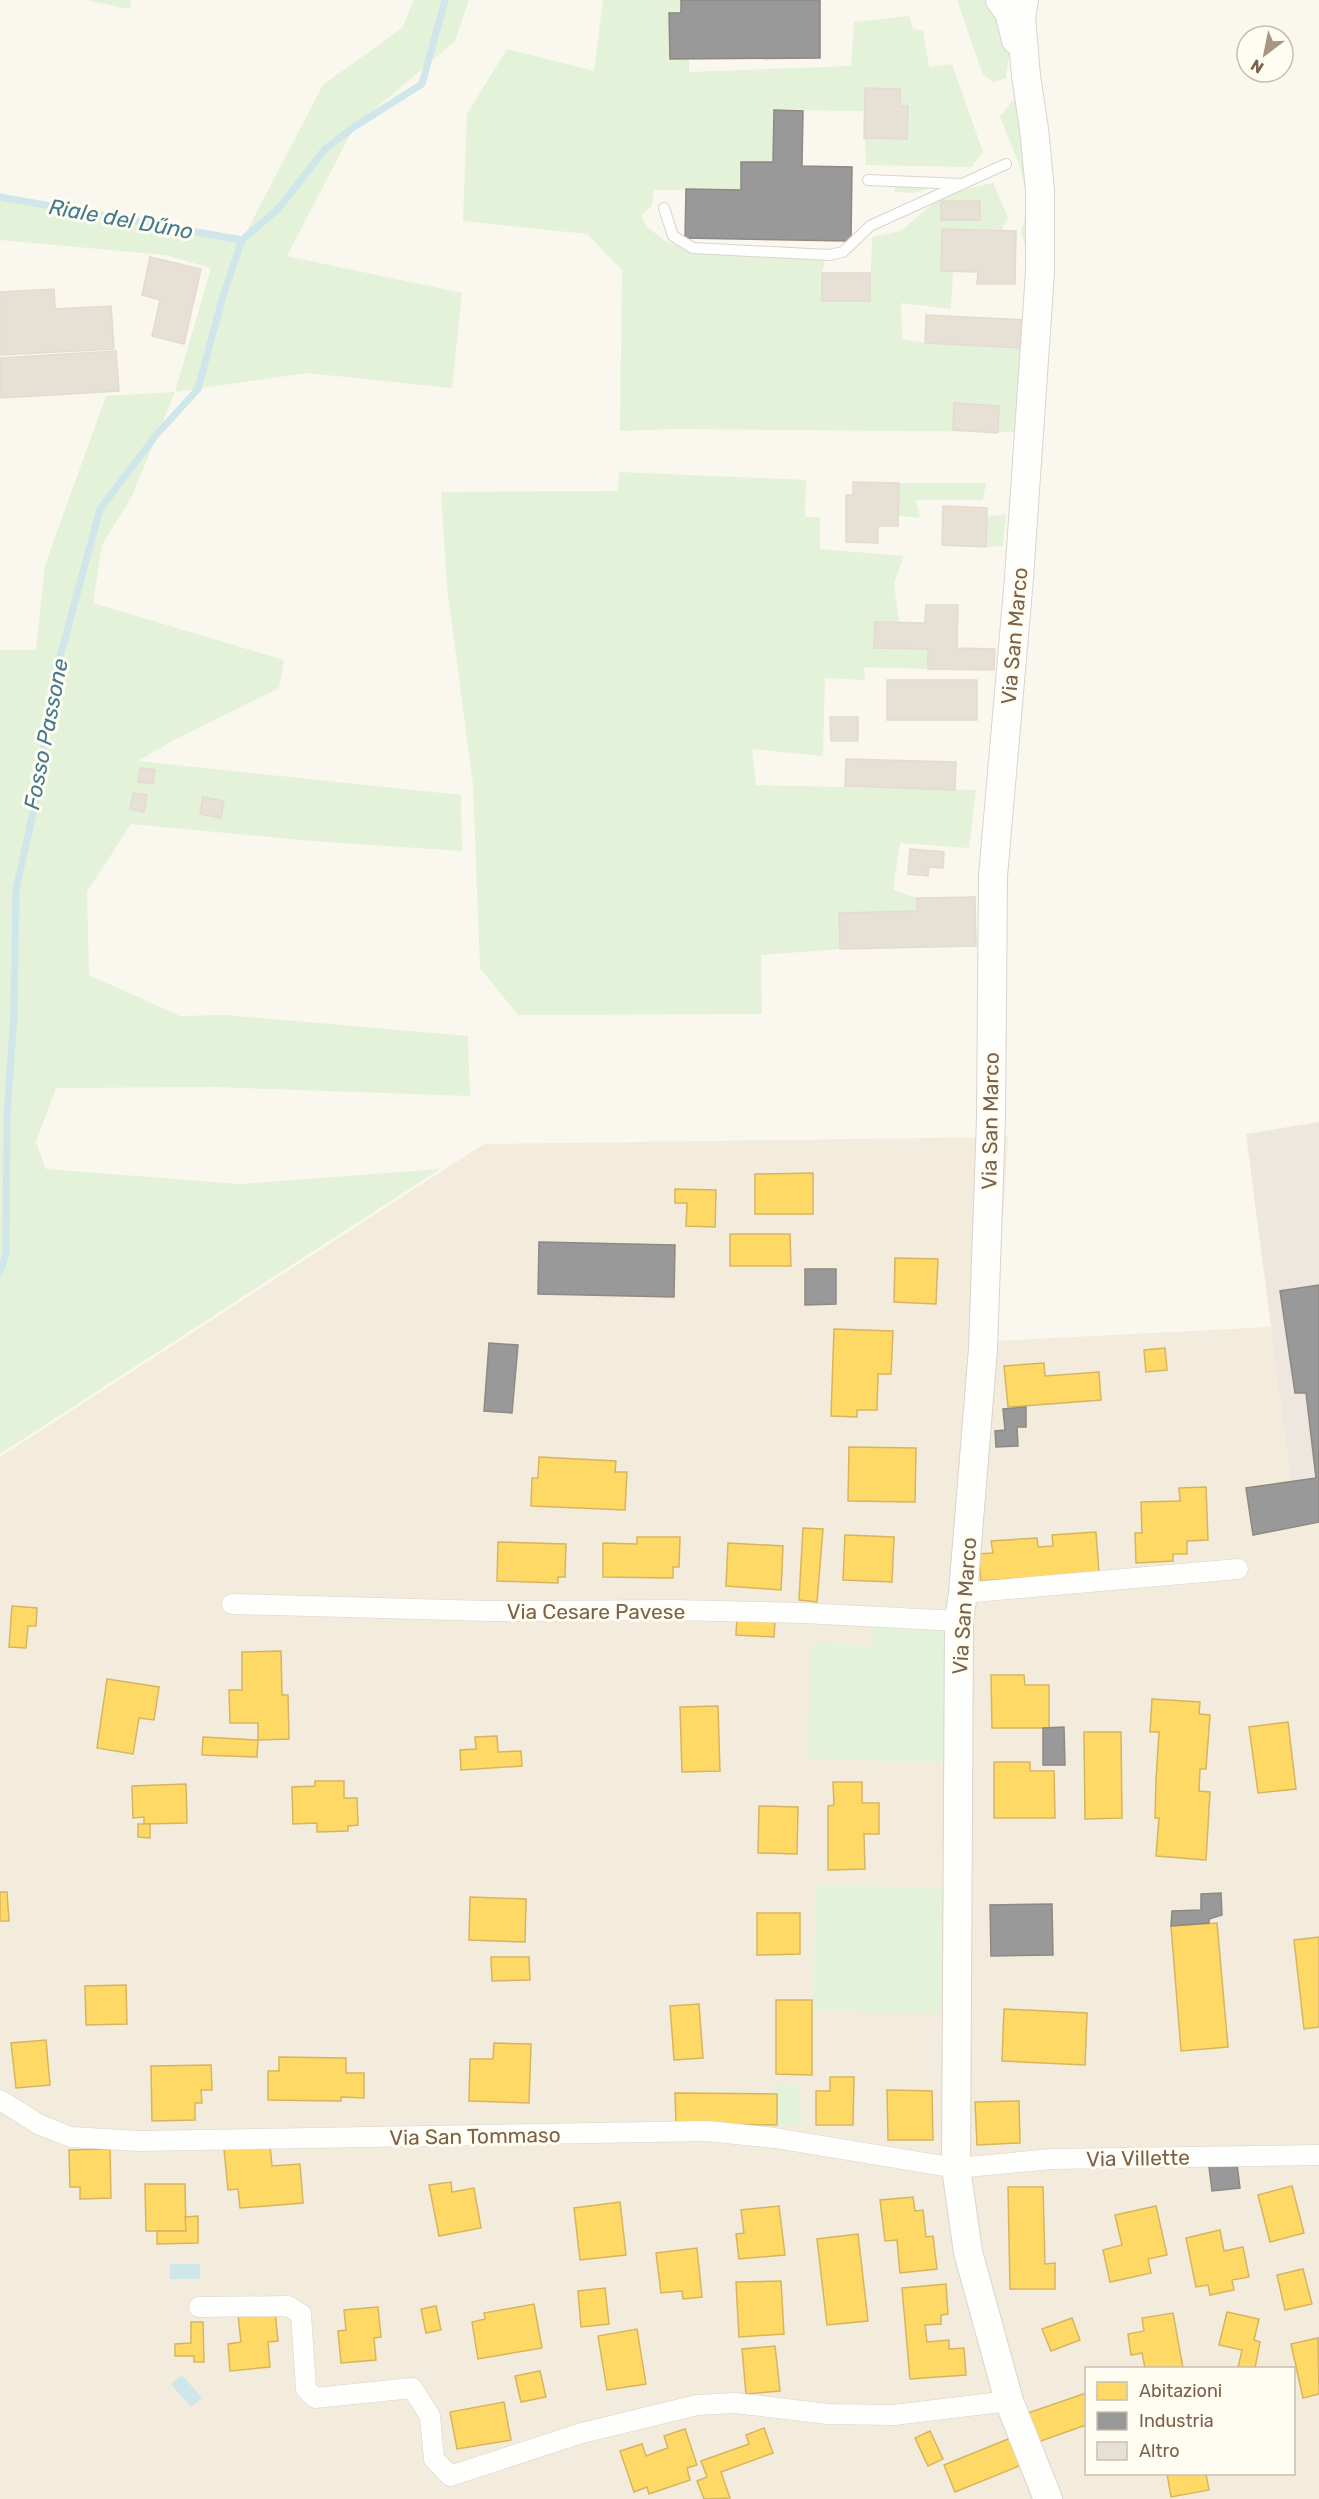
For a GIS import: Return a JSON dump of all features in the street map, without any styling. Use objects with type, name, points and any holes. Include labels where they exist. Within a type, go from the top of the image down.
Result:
[{"type":"street","name":"Via San Marco","points":[[1000,0],[1009,12],[1026,76]]},
{"type":"street","name":"Via San Marco","points":[[1024,0],[1021,16],[1026,76],[1040,190],[1040,272],[1019,579],[993,876],[991,1118],[983,1349],[959,1621],[956,2168],[968,2252],[1009,2401],[1048,2499]]},
{"type":"street","points":[[963,1593],[1238,1569]]},
{"type":"street","name":"Via Cesare Pavese","points":[[232,1605],[488,1611],[673,1610],[959,1621]]},
{"type":"street","name":"Via San Tommaso","points":[[0,2100],[40,2125],[71,2137],[139,2141],[707,2132],[775,2138],[956,2168]]},
{"type":"street","name":"Via Villette","points":[[956,2168],[1052,2159],[1319,2155]]},
{"type":"street","points":[[199,2307],[288,2306],[301,2314],[306,2389],[315,2398],[412,2388],[429,2416],[434,2459],[450,2476],[582,2433],[697,2405],[735,2403],[828,2414],[894,2415],[1009,2401]]},
{"type":"lane","points":[[664,208],[673,236],[693,248],[829,255],[843,252],[870,226],[1006,164]]},
{"type":"lane","points":[[868,180],[962,184]]},
{"type":"shaded area","points":[[1319,1122],[1319,1522],[1253,1535],[1291,1481],[1246,1134]]},
{"type":"shaded area","points":[[1008,1137],[995,1341],[1270,1327],[1319,1496],[1319,2499],[0,2499],[0,1457],[484,1144]]},
{"type":"green space","points":[[84,0],[131,0],[130,9]]},
{"type":"green space","points":[[414,0],[469,0],[455,41],[354,127],[287,256],[462,293],[452,388],[307,373],[175,392],[211,268],[165,255],[0,240],[0,197],[242,240],[323,85],[402,28]]},
{"type":"green space","points":[[603,0],[681,0],[681,13],[669,14],[670,59],[689,59],[689,72],[851,66],[854,22],[909,16],[913,29],[923,31],[929,67],[952,64],[983,152],[971,167],[866,165],[864,111],[775,110],[773,162],[741,162],[741,190],[654,190],[652,206],[641,216],[647,227],[664,240],[696,254],[825,260],[822,273],[822,301],[870,301],[872,237],[901,231],[936,201],[958,191],[993,183],[1008,218],[1001,230],[942,229],[941,271],[953,271],[951,309],[901,303],[902,339],[925,343],[1025,348],[1015,432],[673,429],[620,431],[622,270],[587,234],[463,221],[467,114],[507,49],[594,71]]},
{"type":"green space","points":[[957,0],[989,0],[1010,50],[1006,78],[994,82],[983,75]]},
{"type":"green space","points":[[1020,97],[1031,168],[1031,266],[1021,232],[1027,209],[1025,190],[1019,164],[1000,117],[1012,101]]},
{"type":"green space","points":[[895,184],[933,187],[914,193],[895,192]]},
{"type":"green space","points":[[175,392],[131,498],[102,545],[93,603],[284,660],[279,688],[176,739],[138,761],[461,795],[462,851],[312,841],[131,824],[87,892],[89,975],[180,1016],[225,1015],[468,1036],[470,1096],[214,1087],[56,1088],[36,1142],[46,1169],[240,1184],[440,1169],[0,1454],[0,650],[36,650],[45,565],[106,396]]},
{"type":"green space","points":[[619,472],[806,480],[805,517],[820,517],[820,549],[904,556],[894,583],[899,622],[875,622],[874,648],[928,649],[928,669],[864,667],[865,680],[825,678],[823,756],[752,749],[756,785],[976,790],[969,848],[900,843],[893,890],[917,898],[917,911],[840,913],[840,949],[761,955],[762,1014],[518,1015],[480,968],[473,785],[447,587],[441,492],[618,491]]},
{"type":"green space","points":[[899,483],[986,483],[983,500],[916,500],[920,518],[899,516]]},
{"type":"green space","points":[[1006,514],[1003,546],[986,547],[986,517]]},
{"type":"green space","points":[[872,1621],[948,1624],[943,1763],[807,1758],[812,1643],[871,1645]]},
{"type":"green space","points":[[816,1885],[943,1888],[940,2014],[813,2011]]},
{"type":"green space","points":[[775,2083],[800,2086],[801,2124],[777,2125],[777,2094],[771,2094]]},
{"type":"water","points":[[170,2264],[200,2264],[200,2279],[170,2279]]},
{"type":"water","points":[[182,2375],[202,2398],[191,2407],[171,2384]]},
{"type":"building: Abitazioni","points":[[813,1173],[813,1214],[755,1214],[755,1174]]},
{"type":"building: Abitazioni","points":[[675,1189],[716,1190],[715,1227],[686,1226],[687,1203],[675,1203]]},
{"type":"building: Abitazioni","points":[[730,1234],[790,1234],[791,1266],[730,1266]]},
{"type":"building: Abitazioni","points":[[895,1258],[938,1259],[936,1304],[894,1302]]},
{"type":"building: Abitazioni","points":[[834,1329],[893,1331],[891,1374],[878,1374],[877,1410],[857,1410],[857,1417],[831,1416]]},
{"type":"building: Abitazioni","points":[[1165,1348],[1167,1370],[1146,1372],[1144,1350]]},
{"type":"building: Abitazioni","points":[[1044,1363],[1045,1376],[1099,1372],[1101,1400],[1008,1407],[1004,1366]]},
{"type":"building: Abitazioni","points":[[849,1447],[916,1448],[915,1502],[848,1501]]},
{"type":"building: Abitazioni","points":[[539,1457],[616,1461],[615,1472],[627,1472],[625,1510],[531,1506],[532,1478],[538,1478]]},
{"type":"building: Abitazioni","points":[[1206,1487],[1208,1540],[1187,1541],[1187,1554],[1173,1554],[1173,1561],[1136,1563],[1135,1533],[1142,1533],[1141,1502],[1180,1501],[1179,1488]]},
{"type":"building: Abitazioni","points":[[803,1528],[823,1529],[817,1602],[799,1600]]},
{"type":"building: Abitazioni","points":[[1096,1532],[1099,1573],[981,1581],[978,1554],[993,1553],[991,1541],[1037,1538],[1038,1547],[1053,1546],[1052,1535]]},
{"type":"building: Abitazioni","points":[[845,1535],[894,1537],[892,1582],[843,1580]]},
{"type":"building: Abitazioni","points":[[637,1537],[680,1537],[679,1567],[673,1567],[673,1578],[603,1577],[603,1543],[637,1544]]},
{"type":"building: Abitazioni","points":[[498,1542],[566,1544],[565,1577],[558,1577],[558,1583],[497,1581]]},
{"type":"building: Abitazioni","points":[[728,1543],[783,1546],[781,1590],[726,1586]]},
{"type":"building: Abitazioni","points":[[12,1606],[37,1608],[36,1626],[28,1626],[26,1648],[9,1647]]},
{"type":"building: Abitazioni","points":[[737,1618],[775,1620],[774,1637],[736,1635]]},
{"type":"building: Abitazioni","points":[[281,1651],[282,1695],[288,1695],[289,1739],[258,1740],[258,1723],[230,1723],[229,1690],[242,1690],[242,1652]]},
{"type":"building: Abitazioni","points":[[991,1675],[1024,1675],[1025,1685],[1049,1685],[1049,1728],[992,1728]]},
{"type":"building: Abitazioni","points":[[107,1679],[159,1687],[154,1720],[139,1718],[133,1754],[97,1748]]},
{"type":"building: Abitazioni","points":[[1152,1699],[1200,1702],[1199,1714],[1210,1715],[1206,1769],[1200,1769],[1199,1791],[1210,1792],[1206,1860],[1156,1856],[1159,1818],[1155,1818],[1159,1732],[1150,1732]]},
{"type":"building: Abitazioni","points":[[718,1706],[720,1771],[682,1772],[680,1707]]},
{"type":"building: Abitazioni","points":[[1288,1722],[1296,1789],[1258,1793],[1249,1727]]},
{"type":"building: Abitazioni","points":[[1084,1732],[1121,1732],[1122,1818],[1085,1819]]},
{"type":"building: Abitazioni","points":[[497,1736],[498,1752],[521,1751],[522,1766],[461,1770],[460,1750],[476,1749],[475,1737]]},
{"type":"building: Abitazioni","points":[[203,1737],[258,1740],[257,1757],[202,1755]]},
{"type":"building: Abitazioni","points":[[994,1762],[1030,1762],[1030,1771],[1054,1771],[1055,1818],[994,1818]]},
{"type":"building: Abitazioni","points":[[315,1781],[344,1781],[344,1798],[357,1798],[358,1825],[348,1826],[348,1831],[317,1832],[317,1823],[293,1824],[292,1787],[315,1786]]},
{"type":"building: Abitazioni","points":[[833,1782],[862,1782],[862,1803],[879,1803],[879,1834],[864,1834],[865,1869],[828,1870],[828,1806],[834,1805]]},
{"type":"building: Abitazioni","points":[[186,1784],[187,1823],[144,1824],[144,1817],[133,1818],[132,1786]]},
{"type":"building: Abitazioni","points":[[759,1806],[798,1807],[797,1854],[758,1853]]},
{"type":"building: Abitazioni","points":[[138,1824],[150,1824],[150,1838],[138,1837]]},
{"type":"building: Abitazioni","points":[[0,1892],[7,1892],[9,1921],[0,1921]]},
{"type":"building: Abitazioni","points":[[470,1897],[526,1899],[525,1942],[469,1940]]},
{"type":"building: Abitazioni","points":[[757,1913],[800,1913],[800,1954],[757,1955]]},
{"type":"building: Abitazioni","points":[[1217,1923],[1228,2047],[1181,2051],[1171,1926]]},
{"type":"building: Abitazioni","points":[[1319,1937],[1319,2027],[1304,2029],[1294,1940]]},
{"type":"building: Abitazioni","points":[[491,1957],[529,1957],[530,1980],[492,1981]]},
{"type":"building: Abitazioni","points":[[126,1985],[127,2024],[86,2025],[85,1986]]},
{"type":"building: Abitazioni","points":[[776,2000],[812,2000],[812,2075],[776,2074]]},
{"type":"building: Abitazioni","points":[[699,2004],[703,2058],[674,2060],[670,2006]]},
{"type":"building: Abitazioni","points":[[1004,2009],[1087,2013],[1085,2065],[1002,2061]]},
{"type":"building: Abitazioni","points":[[46,2040],[50,2085],[16,2088],[11,2043]]},
{"type":"building: Abitazioni","points":[[494,2043],[531,2044],[529,2103],[469,2101],[470,2059],[493,2059]]},
{"type":"building: Abitazioni","points":[[279,2057],[346,2058],[346,2073],[364,2073],[364,2098],[341,2097],[341,2101],[268,2100],[268,2071],[279,2071]]},
{"type":"building: Abitazioni","points":[[211,2065],[212,2090],[201,2090],[202,2103],[195,2103],[195,2120],[152,2121],[151,2066]]},
{"type":"building: Abitazioni","points":[[830,2077],[854,2077],[853,2125],[816,2125],[816,2091],[830,2091]]},
{"type":"building: Abitazioni","points":[[887,2090],[932,2091],[933,2140],[888,2140]]},
{"type":"building: Abitazioni","points":[[675,2093],[777,2094],[777,2125],[676,2124]]},
{"type":"building: Abitazioni","points":[[1019,2101],[1020,2143],[977,2145],[975,2102]]},
{"type":"building: Abitazioni","points":[[270,2145],[272,2166],[300,2164],[303,2203],[240,2208],[238,2189],[228,2190],[224,2149]]},
{"type":"building: Abitazioni","points":[[110,2149],[111,2198],[80,2199],[80,2187],[70,2187],[69,2150]]},
{"type":"building: Abitazioni","points":[[451,2182],[452,2192],[474,2188],[481,2228],[439,2236],[429,2185]]},
{"type":"building: Abitazioni","points":[[145,2184],[185,2184],[186,2231],[146,2231]]},
{"type":"building: Abitazioni","points":[[1292,2186],[1304,2233],[1270,2242],[1258,2195]]},
{"type":"building: Abitazioni","points":[[1008,2187],[1043,2187],[1045,2264],[1055,2263],[1055,2289],[1010,2289]]},
{"type":"building: Abitazioni","points":[[913,2197],[915,2211],[923,2210],[926,2237],[933,2236],[937,2269],[900,2273],[897,2240],[885,2241],[880,2200]]},
{"type":"building: Abitazioni","points":[[620,2202],[626,2255],[580,2260],[574,2208]]},
{"type":"building: Abitazioni","points":[[779,2206],[785,2255],[739,2259],[736,2234],[744,2233],[741,2210]]},
{"type":"building: Abitazioni","points":[[1156,2206],[1167,2255],[1148,2259],[1151,2273],[1110,2282],[1103,2250],[1122,2245],[1115,2215]]},
{"type":"building: Abitazioni","points":[[198,2216],[198,2243],[157,2244],[157,2231],[186,2231],[185,2217]]},
{"type":"building: Abitazioni","points":[[1220,2230],[1224,2251],[1243,2247],[1249,2277],[1232,2280],[1234,2290],[1210,2295],[1208,2285],[1196,2287],[1186,2238]]},
{"type":"building: Abitazioni","points":[[858,2234],[868,2321],[827,2325],[817,2239]]},
{"type":"building: Abitazioni","points":[[697,2248],[702,2297],[683,2299],[682,2291],[661,2293],[656,2253]]},
{"type":"building: Abitazioni","points":[[1303,2269],[1312,2304],[1285,2310],[1277,2275]]},
{"type":"building: Abitazioni","points":[[781,2281],[784,2334],[739,2337],[736,2282]]},
{"type":"building: Abitazioni","points":[[946,2284],[948,2314],[941,2315],[941,2324],[925,2325],[927,2342],[949,2340],[949,2349],[964,2348],[966,2375],[910,2379],[902,2288]]},
{"type":"building: Abitazioni","points":[[605,2288],[609,2324],[581,2327],[578,2291]]},
{"type":"building: Abitazioni","points":[[534,2304],[542,2348],[478,2359],[472,2322],[485,2319],[484,2313]]},
{"type":"building: Abitazioni","points":[[436,2306],[441,2330],[426,2333],[421,2309]]},
{"type":"building: Abitazioni","points":[[378,2307],[381,2337],[374,2338],[376,2360],[341,2363],[338,2331],[346,2330],[344,2310]]},
{"type":"building: Abitazioni","points":[[275,2311],[278,2341],[268,2342],[270,2367],[230,2371],[228,2344],[241,2342],[238,2315]]},
{"type":"building: Abitazioni","points":[[1227,2312],[1259,2319],[1254,2340],[1260,2342],[1255,2367],[1238,2367],[1242,2350],[1219,2345]]},
{"type":"building: Abitazioni","points":[[1173,2313],[1183,2367],[1145,2367],[1142,2353],[1131,2355],[1128,2334],[1144,2331],[1142,2318]]},
{"type":"building: Abitazioni","points":[[1072,2318],[1080,2340],[1051,2351],[1042,2329]]},
{"type":"building: Abitazioni","points":[[191,2322],[203,2322],[204,2362],[194,2362],[194,2356],[175,2356],[175,2344],[191,2343]]},
{"type":"building: Abitazioni","points":[[637,2329],[646,2384],[607,2390],[598,2336]]},
{"type":"building: Abitazioni","points":[[1318,2338],[1319,2394],[1303,2398],[1291,2344]]},
{"type":"building: Abitazioni","points":[[775,2346],[780,2391],[746,2394],[742,2349]]},
{"type":"building: Abitazioni","points":[[540,2371],[546,2397],[521,2402],[515,2376]]},
{"type":"building: Abitazioni","points":[[1085,2393],[1085,2425],[1038,2442],[1028,2413]]},
{"type":"building: Abitazioni","points":[[504,2402],[511,2440],[457,2449],[450,2412]]},
{"type":"building: Abitazioni","points":[[764,2428],[773,2453],[721,2472],[730,2498],[704,2499],[697,2481],[707,2477],[701,2461],[749,2444],[746,2435]]},
{"type":"building: Abitazioni","points":[[685,2429],[697,2465],[687,2468],[690,2480],[649,2494],[647,2487],[634,2492],[620,2451],[642,2444],[646,2456],[668,2448],[664,2436]]},
{"type":"building: Abitazioni","points":[[930,2431],[943,2459],[928,2466],[915,2438]]},
{"type":"building: Abitazioni","points":[[1013,2437],[1024,2464],[955,2492],[944,2465]]},
{"type":"building: Abitazioni","points":[[1167,2475],[1206,2475],[1209,2490],[1171,2497]]},
{"type":"building: Industria","points":[[681,0],[820,0],[820,58],[670,59],[669,13],[681,13]]},
{"type":"building: Industria","points":[[774,110],[803,111],[802,166],[852,167],[851,241],[685,238],[686,189],[741,190],[741,162],[773,162]]},
{"type":"building: Industria","points":[[539,1242],[675,1245],[674,1297],[538,1294]]},
{"type":"building: Industria","points":[[805,1269],[836,1269],[836,1304],[805,1305]]},
{"type":"building: Industria","points":[[1319,1285],[1319,1522],[1253,1535],[1246,1488],[1316,1478],[1306,1393],[1295,1393],[1280,1291]]},
{"type":"building: Industria","points":[[489,1343],[518,1345],[512,1413],[484,1411]]},
{"type":"building: Industria","points":[[1026,1407],[1026,1427],[1017,1427],[1018,1446],[996,1447],[995,1431],[1005,1430],[1003,1409]]},
{"type":"building: Industria","points":[[1064,1727],[1065,1765],[1043,1765],[1043,1728]]},
{"type":"building: Industria","points":[[1221,1893],[1222,1915],[1209,1919],[1209,1923],[1171,1926],[1172,1911],[1201,1910],[1201,1894]]},
{"type":"building: Industria","points":[[1052,1904],[1053,1955],[991,1956],[990,1905]]},
{"type":"building: Industria","points":[[1237,2164],[1240,2188],[1212,2191],[1209,2167]]},
{"type":"building: Altro","points":[[865,88],[900,89],[900,106],[908,106],[907,139],[864,138]]},
{"type":"building: Altro","points":[[941,201],[980,201],[980,220],[941,220]]},
{"type":"building: Altro","points":[[942,229],[1016,231],[1015,284],[977,284],[978,272],[941,271]]},
{"type":"building: Altro","points":[[150,257],[201,269],[184,344],[152,336],[160,300],[142,295]]},
{"type":"building: Altro","points":[[822,273],[870,273],[870,301],[822,301]]},
{"type":"building: Altro","points":[[54,289],[55,309],[111,306],[114,349],[0,355],[0,292]]},
{"type":"building: Altro","points":[[926,315],[1026,320],[1025,348],[925,343]]},
{"type":"building: Altro","points":[[116,351],[119,391],[1,398],[0,358]]},
{"type":"building: Altro","points":[[954,403],[999,406],[998,433],[953,430]]},
{"type":"building: Altro","points":[[853,482],[899,483],[898,526],[878,526],[878,543],[846,542],[846,495],[853,495]]},
{"type":"building: Altro","points":[[943,506],[987,508],[986,547],[942,545]]},
{"type":"building: Altro","points":[[926,605],[958,605],[957,648],[995,649],[994,670],[928,669],[928,649],[874,648],[875,622],[925,623]]},
{"type":"building: Altro","points":[[887,680],[977,680],[977,720],[887,720]]},
{"type":"building: Altro","points":[[830,717],[858,717],[858,741],[831,741]]},
{"type":"building: Altro","points":[[846,759],[956,762],[955,790],[845,786]]},
{"type":"building: Altro","points":[[140,768],[155,770],[153,784],[138,782]]},
{"type":"building: Altro","points":[[133,793],[147,795],[144,812],[130,809]]},
{"type":"building: Altro","points":[[203,797],[224,801],[221,818],[200,814]]},
{"type":"building: Altro","points":[[910,849],[944,852],[943,868],[929,867],[928,876],[908,874]]},
{"type":"building: Altro","points":[[975,897],[976,946],[840,949],[839,913],[917,911],[917,898]]},
{"type":"waterway","name":"Fosso Passone","points":[[0,1272],[6,1254],[7,1116],[14,1014],[16,890],[35,803],[55,675],[100,509],[157,434],[198,389],[222,299],[242,240],[279,208],[325,149],[354,127],[422,84],[445,0]]},
{"type":"waterway","name":"Riale del Dűno","points":[[0,197],[242,240]]}]
